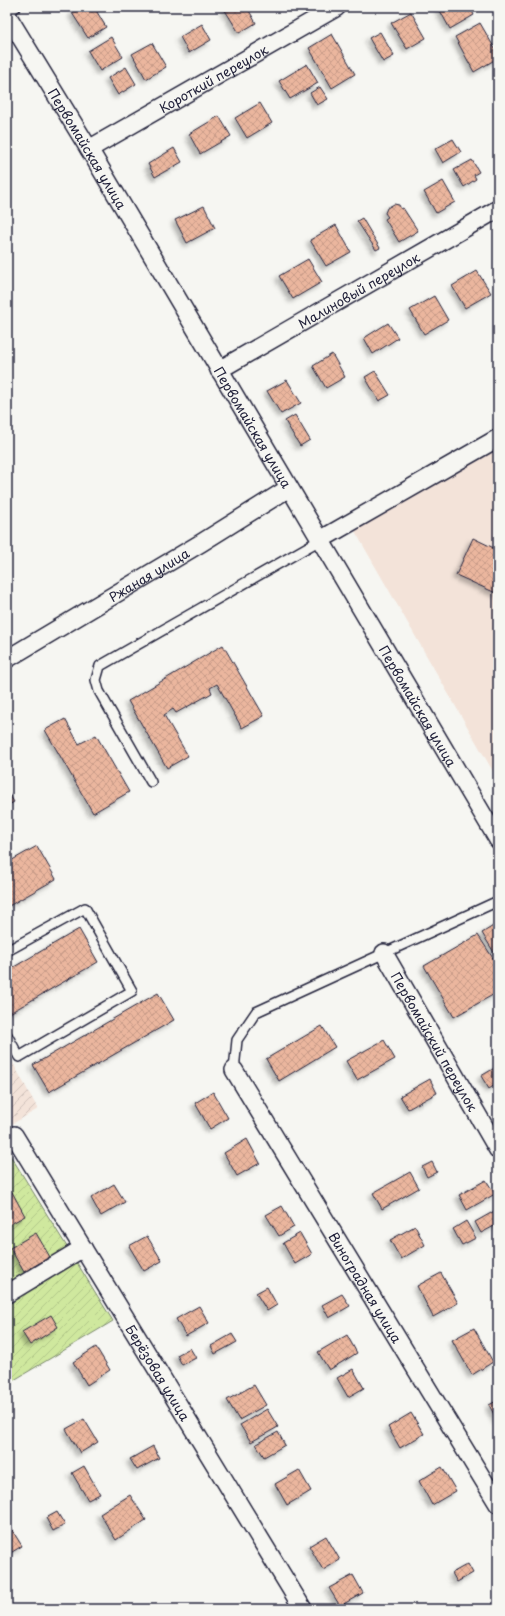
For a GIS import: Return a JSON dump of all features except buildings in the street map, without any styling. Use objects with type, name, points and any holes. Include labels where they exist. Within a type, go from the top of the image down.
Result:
[{"type":"street","name":"Короткий переулок","points":[[89,149],[337,7]]},
{"type":"street","name":"Первомайская улица","points":[[7,15],[89,149],[498,840]]},
{"type":"street","name":"Малиновый переулок","points":[[219,370],[498,209]]},
{"type":"street","points":[[320,540],[498,438]]},
{"type":"street","name":"Ржаная улица","points":[[7,659],[201,543],[289,488]]},
{"type":"street","name":"Первомайский переулок","points":[[384,953],[498,1150]]},
{"type":"street","name":"Виноградная улица","points":[[234,1070],[498,1504]]},
{"type":"street","name":"Берёзовая улица","points":[[10,1137],[83,1248],[303,1609]]},
{"type":"street","points":[[7,1294],[83,1248]]},
{"type":"lane","points":[[7,12],[16,7]]},
{"type":"lane","points":[[152,782],[99,691],[96,680],[100,666],[320,540]]},
{"type":"lane","points":[[234,1070],[237,1040],[256,1012],[498,901]]},
{"type":"lane","points":[[7,951],[84,908],[132,991],[19,1057],[7,1035]]},
{"type":"shaded area","points":[[498,442],[498,780],[352,526]]},
{"type":"shaded area","points":[[7,1052],[38,1109],[7,1127]]},
{"type":"green space","points":[[7,1150],[113,1321],[9,1383],[7,1380]]}]
